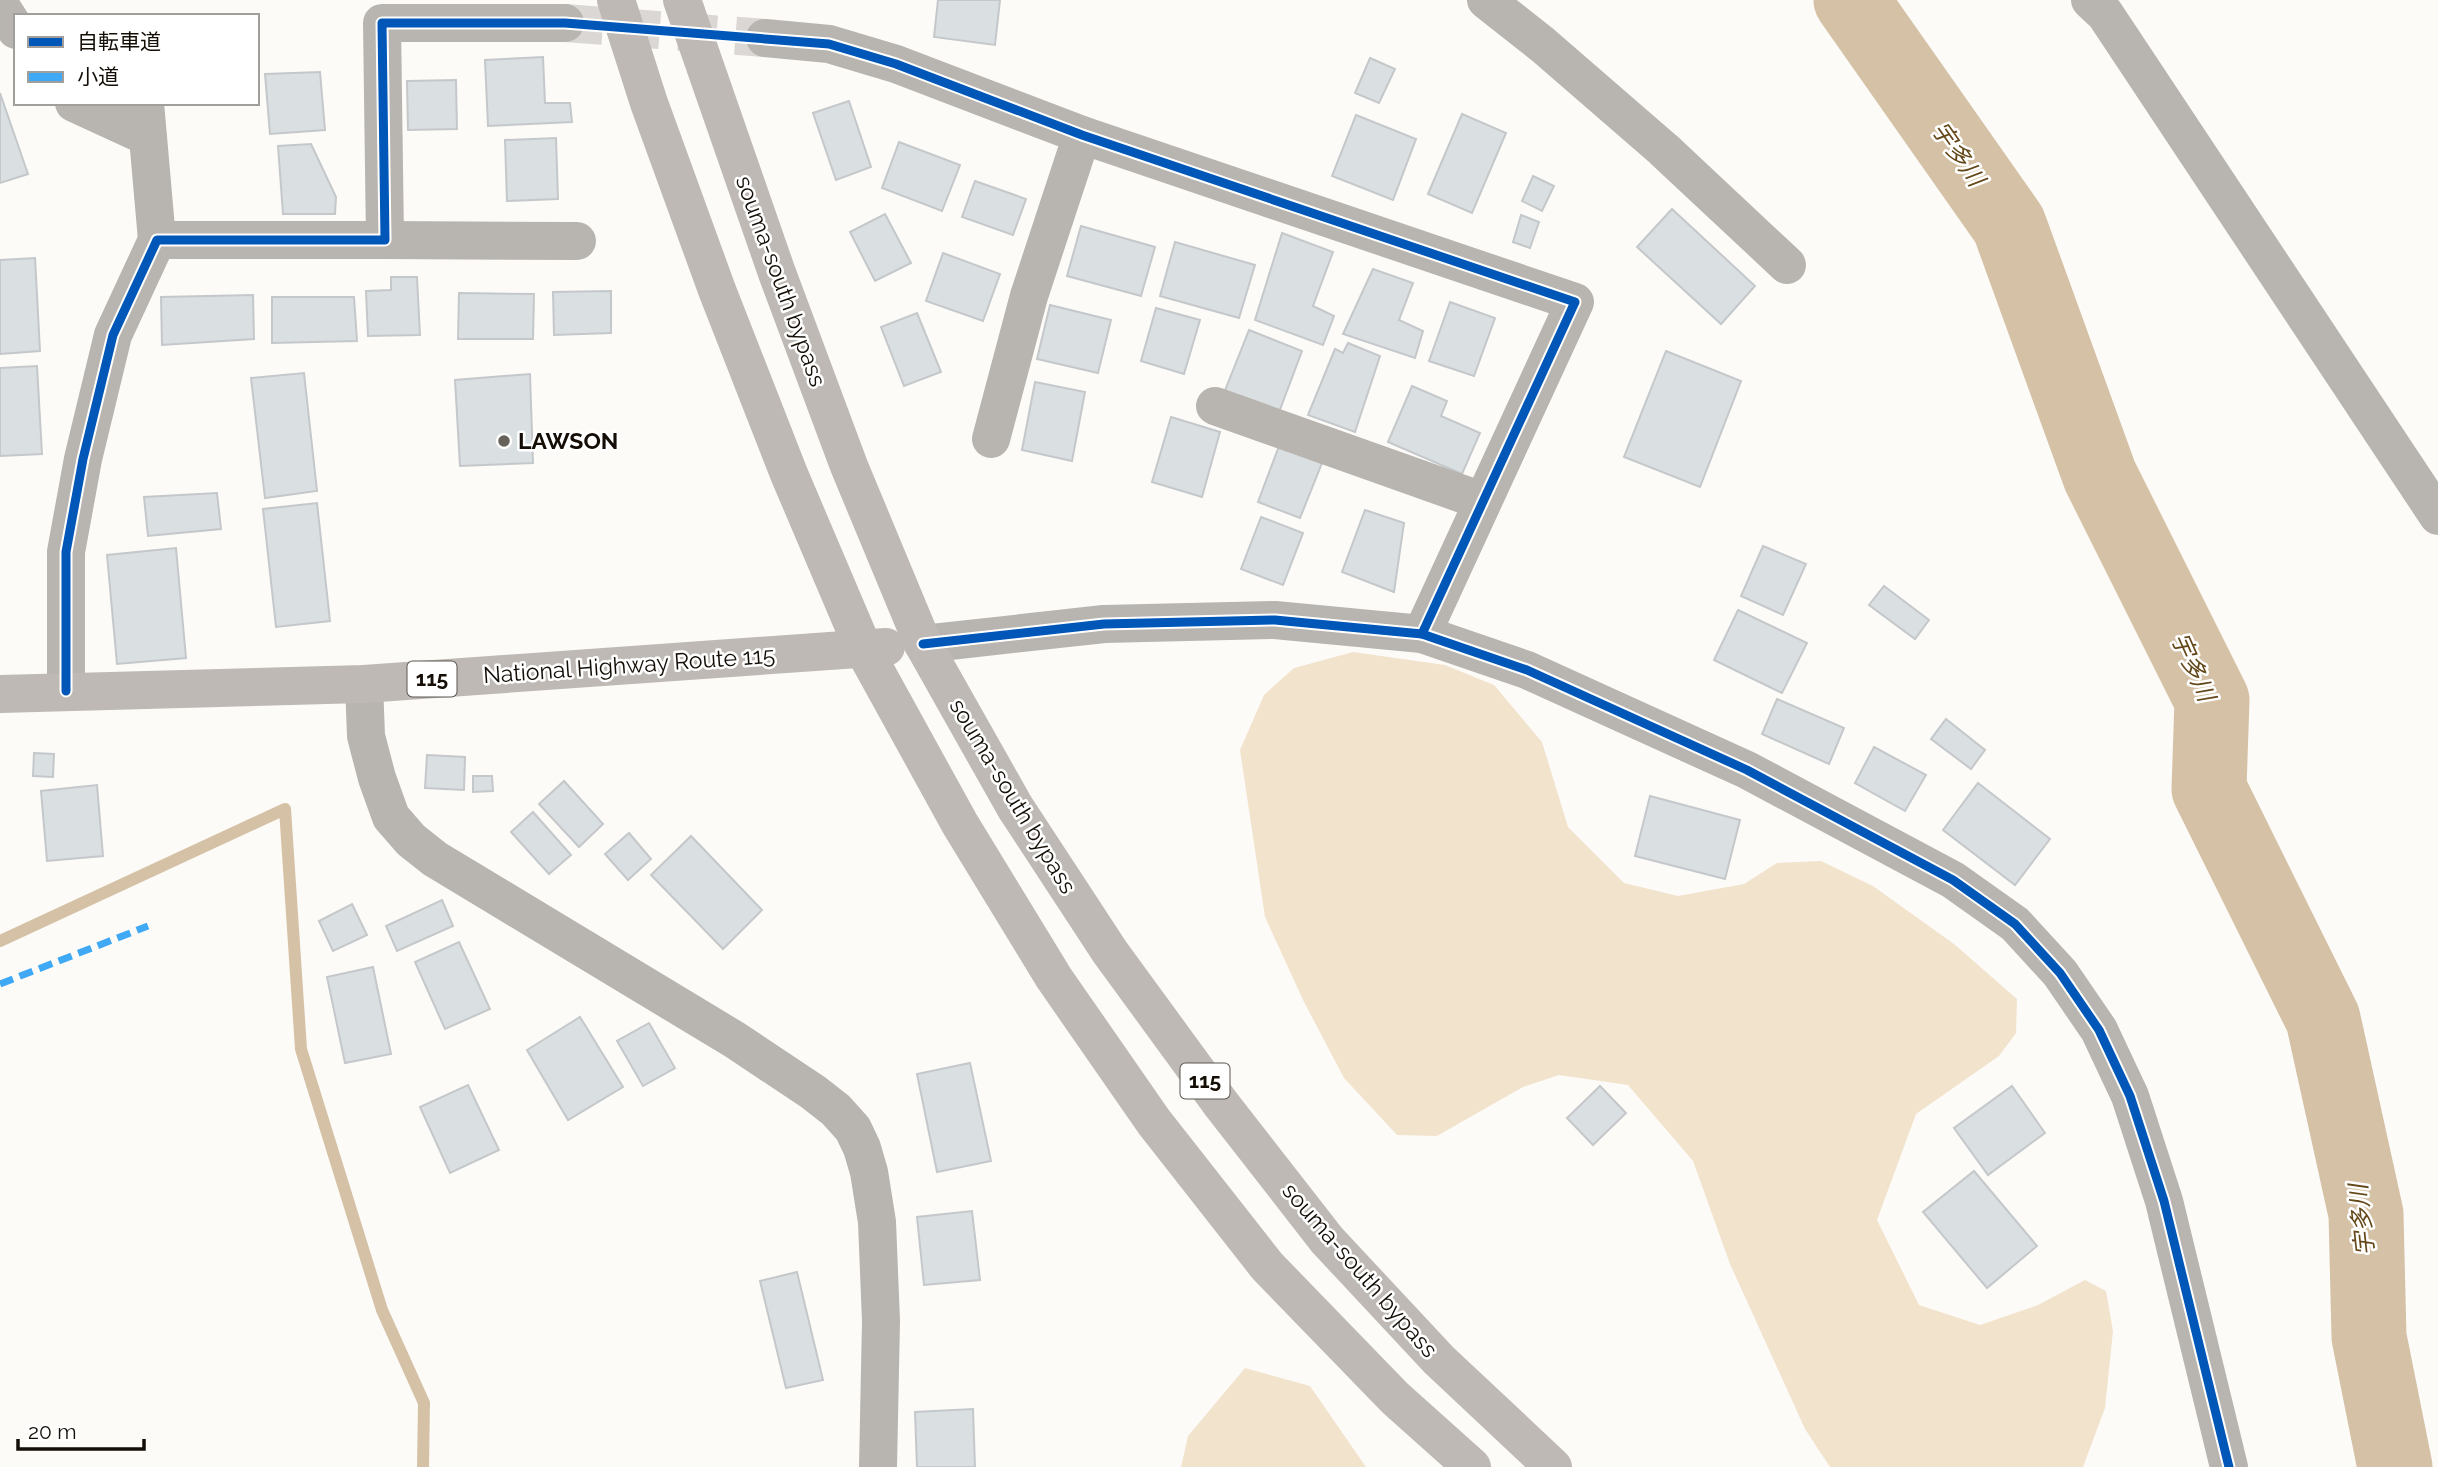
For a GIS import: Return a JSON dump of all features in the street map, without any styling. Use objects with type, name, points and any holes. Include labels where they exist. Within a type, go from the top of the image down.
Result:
[{"type":"highway","points":[[616,0],[649,103],[717,290],[789,474],[863,649],[960,824],[1054,978],[1154,1122],[1267,1266],[1395,1398],[1472,1467]]},
{"type":"highway","name":"souma-south bypass","points":[[682,0],[777,273],[849,466],[923,644],[1015,807],[1110,952],[1221,1104],[1327,1240],[1439,1360],[1553,1467]]},
{"type":"highway","name":"National Highway Route 115","points":[[0,694],[365,684],[923,644]]},
{"type":"street","points":[[1486,0],[1663,149],[1787,265]]},
{"type":"street","points":[[2090,0],[2105,14],[2438,516]]},
{"type":"street","points":[[0,5],[14,27]]},
{"type":"street","points":[[385,240],[382,23],[565,23]]},
{"type":"street","points":[[765,38],[829,44],[883,60],[1082,135],[1575,302],[1422,634]]},
{"type":"street","points":[[66,691],[66,552],[83,460],[113,335],[157,240],[147,120],[83,105]]},
{"type":"street","points":[[991,439],[1029,296],[1082,135]]},
{"type":"street","points":[[157,240],[577,241]]},
{"type":"street","points":[[1215,406],[1482,501]]},
{"type":"street","points":[[923,644],[1104,624],[1275,620],[1422,634],[1527,670],[1747,770],[1953,880],[2015,923],[2060,973],[2099,1030],[2130,1096],[2164,1201],[2229,1467]]},
{"type":"street","points":[[365,684],[366,736],[377,778],[391,817],[411,841],[447,866],[735,1040],[813,1092],[836,1110],[853,1129],[869,1172],[877,1222],[881,1321],[878,1467]]},
{"type":"shaded area","points":[[1353,652],[1445,665],[1494,685],[1542,742],[1568,827],[1624,883],[1678,896],[1744,884],[1777,863],[1821,861],[1873,886],[1954,944],[2017,999],[2016,1033],[1999,1056],[1916,1114],[1877,1220],[1919,1305],[1980,1325],[2038,1305],[2085,1280],[2106,1291],[2113,1331],[2105,1408],[2083,1467],[1830,1467],[1805,1429],[1730,1264],[1693,1161],[1628,1085],[1559,1075],[1523,1087],[1437,1136],[1397,1135],[1344,1078],[1304,1002],[1265,917],[1240,750],[1264,695],[1294,668]]},
{"type":"shaded area","points":[[1245,1368],[1310,1386],[1366,1467],[1181,1467],[1188,1436]]},
{"type":"building","points":[[938,0],[1000,0],[995,45],[934,37]]},
{"type":"building","points":[[543,57],[545,103],[570,103],[572,122],[488,126],[485,60]]},
{"type":"building","points":[[1370,58],[1395,69],[1379,103],[1355,93]]},
{"type":"building","points":[[320,72],[325,130],[270,134],[265,74]]},
{"type":"building","points":[[456,80],[457,129],[408,130],[407,81]]},
{"type":"building","points":[[0,93],[28,174],[0,183]]},
{"type":"building","points":[[849,101],[871,167],[836,180],[813,113]]},
{"type":"building","points":[[1462,114],[1506,133],[1472,213],[1428,194]]},
{"type":"building","points":[[1356,115],[1416,139],[1393,200],[1332,176]]},
{"type":"building","points":[[556,138],[558,199],[507,201],[505,140]]},
{"type":"building","points":[[899,142],[960,165],[942,211],[882,188]]},
{"type":"building","points":[[311,144],[336,197],[335,214],[283,214],[278,146]]},
{"type":"building","points":[[1533,176],[1554,186],[1542,211],[1522,201]]},
{"type":"building","points":[[975,181],[1026,199],[1013,235],[962,217]]},
{"type":"building","points":[[1672,209],[1755,286],[1721,324],[1637,247]]},
{"type":"building","points":[[885,214],[911,263],[875,281],[850,232]]},
{"type":"building","points":[[1521,215],[1539,222],[1530,248],[1513,242]]},
{"type":"building","points":[[1081,226],[1155,247],[1141,296],[1067,276]]},
{"type":"building","points":[[1282,233],[1333,252],[1313,306],[1334,316],[1323,345],[1255,320]]},
{"type":"building","points":[[1175,242],[1255,265],[1239,318],[1160,296]]},
{"type":"building","points":[[943,253],[1000,274],[983,321],[926,301]]},
{"type":"building","points":[[35,258],[40,351],[0,354],[0,260]]},
{"type":"building","points":[[1373,269],[1413,283],[1399,320],[1423,331],[1415,358],[1343,334]]},
{"type":"building","points":[[391,277],[417,277],[420,335],[368,336],[366,291],[391,290]]},
{"type":"building","points":[[611,291],[611,333],[554,335],[553,292]]},
{"type":"building","points":[[459,293],[534,294],[533,339],[458,339]]},
{"type":"building","points":[[253,295],[254,339],[162,345],[161,297]]},
{"type":"building","points":[[272,297],[354,297],[357,341],[272,343]]},
{"type":"building","points":[[1450,302],[1495,318],[1474,376],[1429,361]]},
{"type":"building","points":[[1050,305],[1111,320],[1098,373],[1037,359]]},
{"type":"building","points":[[1156,308],[1200,320],[1184,374],[1141,361]]},
{"type":"building","points":[[917,313],[941,372],[904,386],[881,327]]},
{"type":"building","points":[[1249,330],[1302,351],[1278,415],[1224,393]]},
{"type":"building","points":[[1348,343],[1380,356],[1355,432],[1308,415],[1335,349],[1343,353]]},
{"type":"building","points":[[1666,351],[1741,381],[1700,487],[1624,457]]},
{"type":"building","points":[[37,366],[42,454],[0,456],[0,368]]},
{"type":"building","points":[[304,373],[317,491],[265,498],[251,378]]},
{"type":"building","points":[[530,374],[533,463],[460,466],[455,380]]},
{"type":"building","points":[[1035,382],[1085,392],[1072,461],[1022,450]]},
{"type":"building","points":[[1412,386],[1447,401],[1441,416],[1480,433],[1462,474],[1388,442]]},
{"type":"building","points":[[1171,417],[1220,432],[1202,497],[1152,482]]},
{"type":"building","points":[[1279,446],[1322,463],[1300,518],[1258,502]]},
{"type":"building","points":[[217,493],[221,529],[148,536],[144,497]]},
{"type":"building","points":[[317,503],[330,621],[276,627],[263,509]]},
{"type":"building","points":[[1365,510],[1404,523],[1394,592],[1342,572]]},
{"type":"building","points":[[1261,517],[1303,533],[1283,585],[1241,569]]},
{"type":"building","points":[[1763,546],[1806,564],[1783,615],[1741,596]]},
{"type":"building","points":[[176,548],[186,658],[117,664],[107,555]]},
{"type":"building","points":[[1884,586],[1929,620],[1915,639],[1869,605]]},
{"type":"building","points":[[1738,610],[1807,643],[1782,693],[1714,660]]},
{"type":"building","points":[[1777,699],[1844,728],[1829,764],[1762,734]]},
{"type":"building","points":[[1946,719],[1985,750],[1971,769],[1931,739]]},
{"type":"building","points":[[1874,747],[1926,775],[1905,811],[1855,783]]},
{"type":"building","points":[[34,753],[54,754],[53,777],[33,776]]},
{"type":"building","points":[[427,755],[465,757],[464,790],[425,788]]},
{"type":"building","points":[[473,776],[492,776],[493,791],[473,792]]},
{"type":"building","points":[[564,781],[603,824],[579,847],[539,804]]},
{"type":"building","points":[[1978,783],[2050,839],[2015,885],[1943,830]]},
{"type":"building","points":[[97,785],[103,856],[47,861],[41,791]]},
{"type":"building","points":[[1650,796],[1740,820],[1725,879],[1635,856]]},
{"type":"building","points":[[533,812],[571,855],[549,874],[511,832]]},
{"type":"building","points":[[629,833],[651,859],[628,880],[605,854]]},
{"type":"building","points":[[691,836],[762,910],[723,949],[651,875]]},
{"type":"building","points":[[442,900],[453,926],[397,951],[386,926]]},
{"type":"building","points":[[352,904],[367,935],[333,951],[319,921]]},
{"type":"building","points":[[459,942],[490,1009],[445,1029],[415,962]]},
{"type":"building","points":[[373,967],[391,1054],[345,1063],[327,977]]},
{"type":"building","points":[[580,1017],[623,1087],[568,1120],[527,1050]]},
{"type":"building","points":[[649,1023],[675,1068],[643,1086],[617,1041]]},
{"type":"building","points":[[970,1063],[991,1161],[937,1172],[917,1074]]},
{"type":"building","points":[[468,1085],[499,1150],[450,1173],[420,1107]]},
{"type":"building","points":[[1600,1086],[1626,1113],[1593,1145],[1567,1118]]},
{"type":"building","points":[[2012,1086],[2045,1133],[1988,1175],[1954,1128]]},
{"type":"building","points":[[1974,1171],[2037,1246],[1987,1288],[1923,1212]]},
{"type":"building","points":[[972,1211],[980,1280],[924,1285],[917,1217]]},
{"type":"building","points":[[797,1272],[823,1380],[786,1388],[760,1281]]},
{"type":"building","points":[[973,1409],[975,1467],[917,1467],[915,1412]]},
{"type":"waterway","name":"宇多川","points":[[1851,0],[2009,225],[2100,476],[2212,700],[2209,789],[2323,1019],[2366,1214],[2369,1337],[2395,1467]]},
{"type":"waterway","points":[[0,941],[285,809],[301,1049],[382,1310],[424,1403],[423,1467]]},
{"type":"tunnel","points":[[565,23],[765,38]]},
{"type":"marked path","points":[[0,984],[148,926]]},
{"type":"cycle path","points":[[66,691],[66,552],[83,459],[113,335],[157,240],[385,240],[382,23],[565,23],[829,44],[896,64],[1082,135],[1575,302],[1422,634]]},
{"type":"cycle path","points":[[923,644],[1104,624],[1275,620],[1422,634],[1527,670],[1747,770],[1953,880],[2015,924],[2060,973],[2099,1030],[2130,1096],[2164,1201],[2229,1467]]},
{"type":"place","name":"LAWSON","points":[[504,441]]}]
